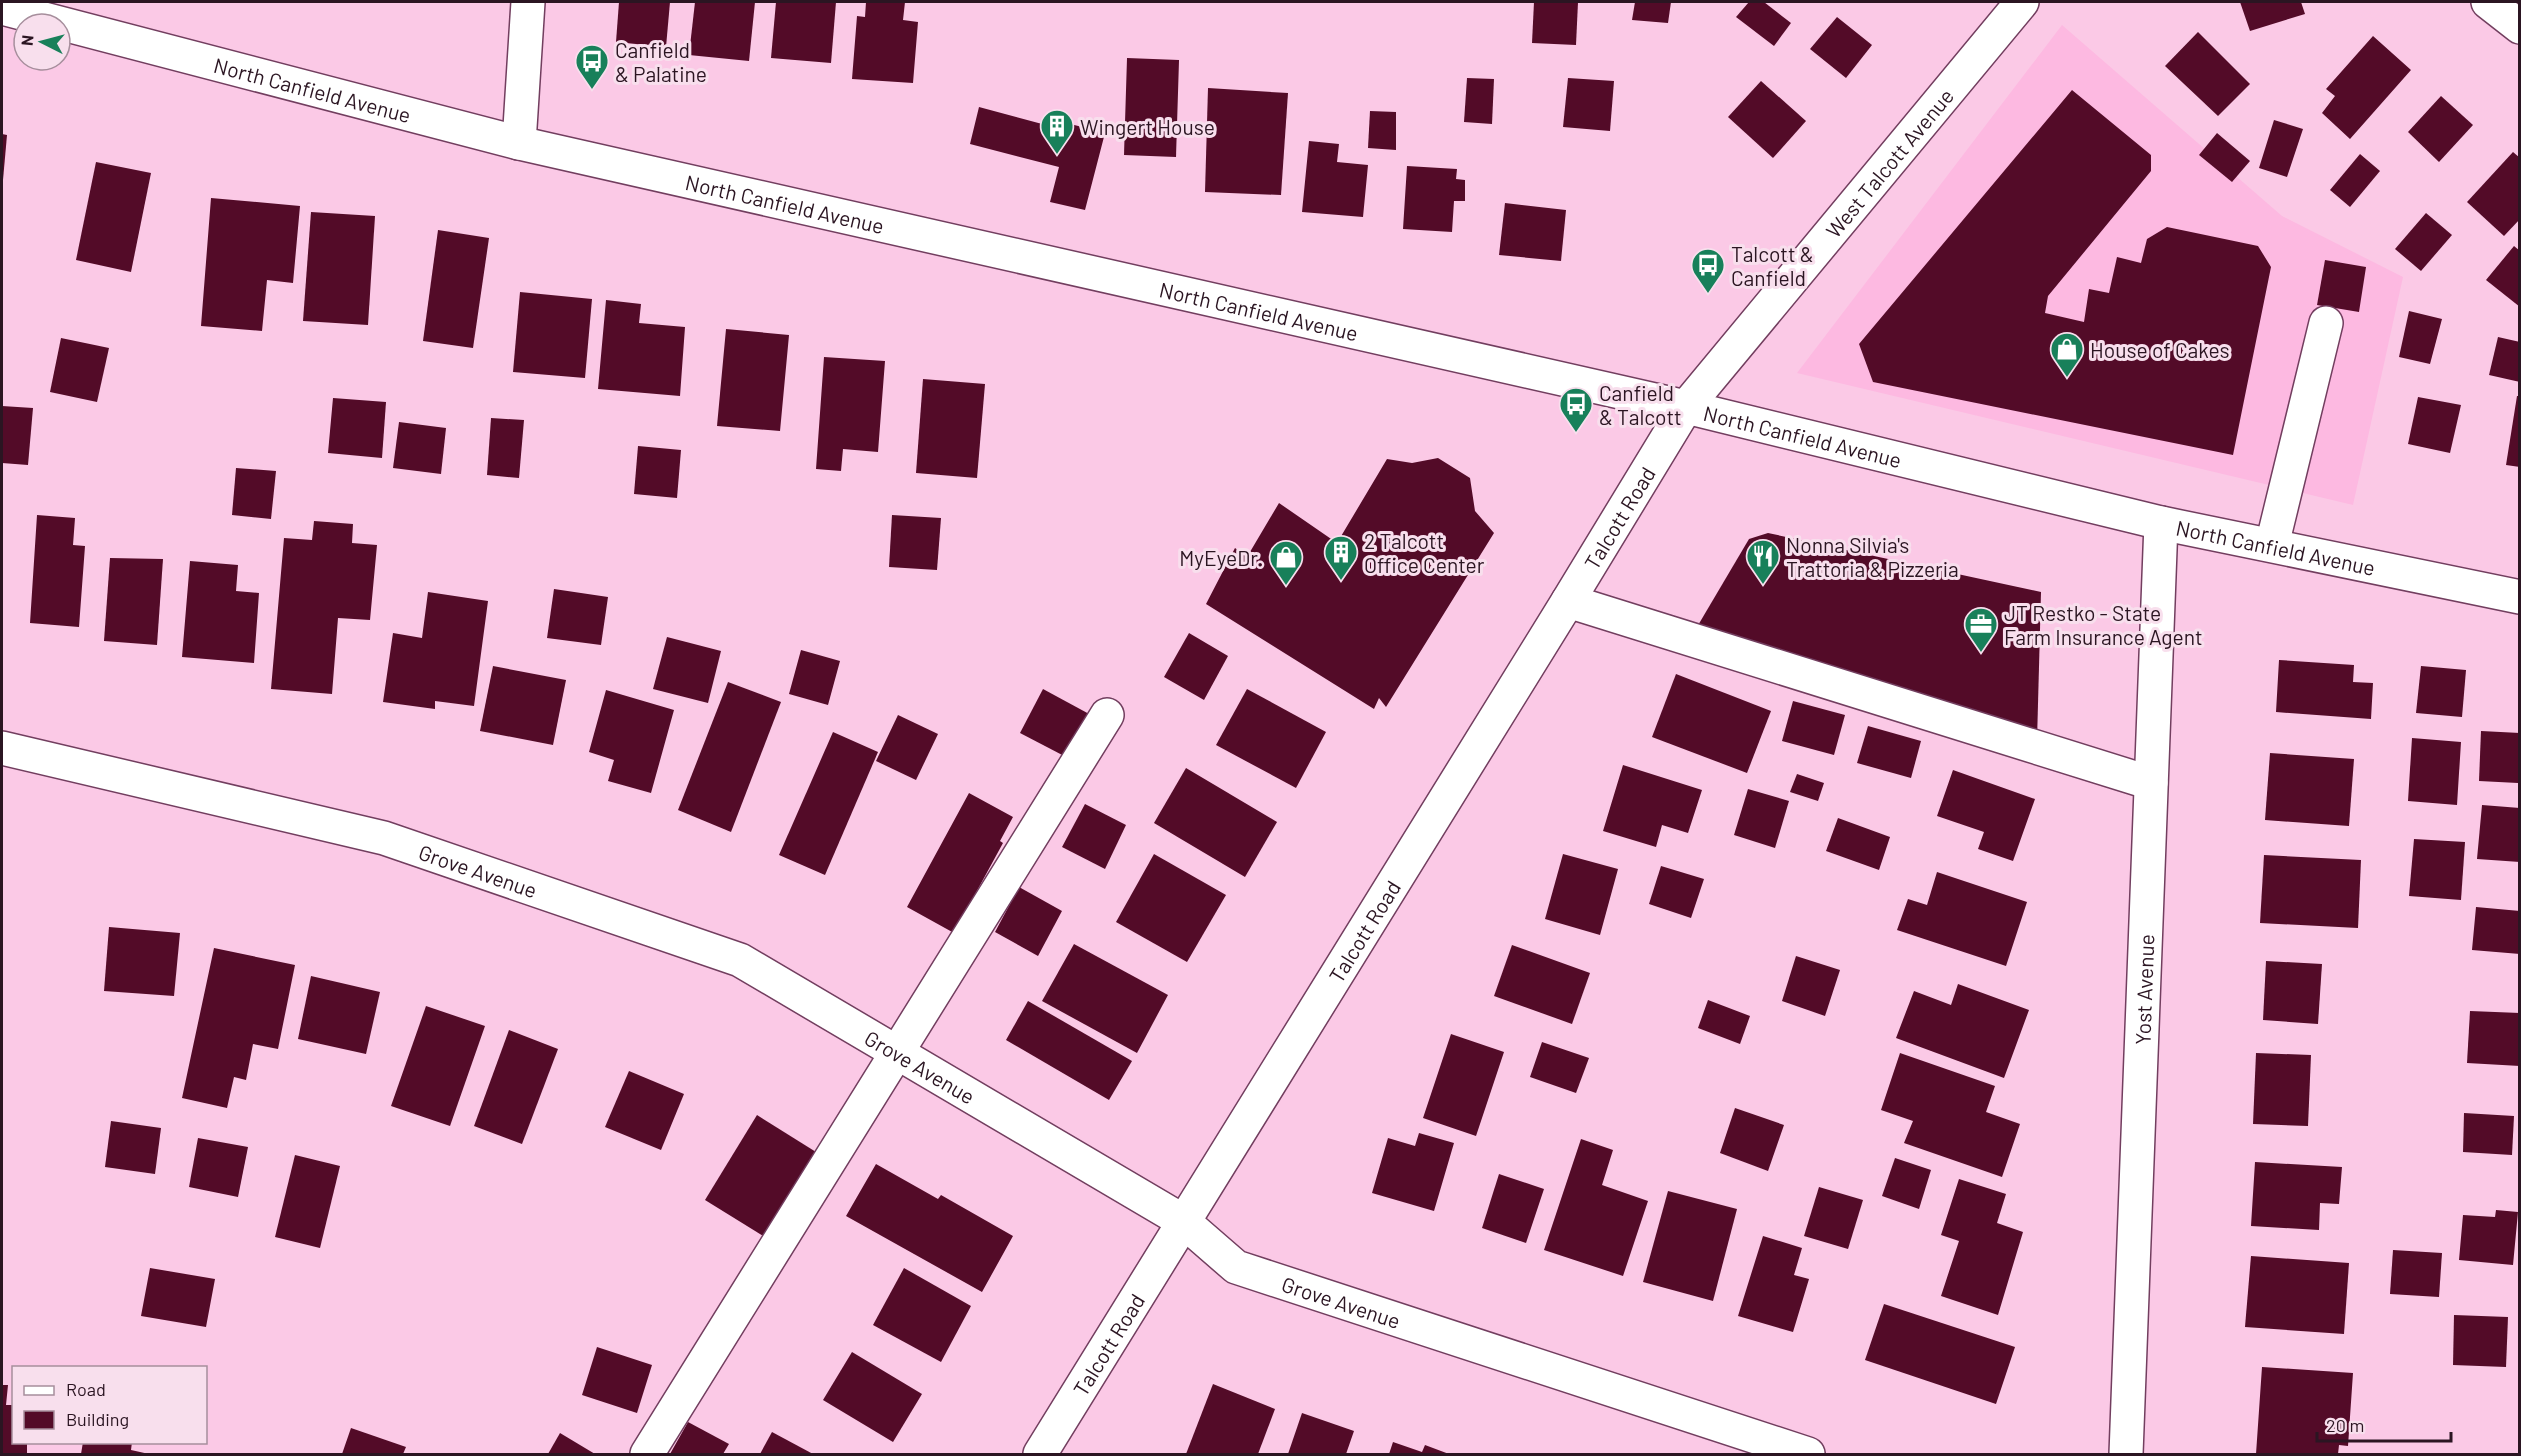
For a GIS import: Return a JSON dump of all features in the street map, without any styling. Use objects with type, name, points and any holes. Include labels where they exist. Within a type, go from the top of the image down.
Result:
[{"type":"street","points":[[519,143],[528,2]]},
{"type":"street","name":"West Talcott Avenue","points":[[1686,407],[2022,2]]},
{"type":"street","points":[[2488,2],[2520,27]]},
{"type":"street","name":"North Canfield Avenue","points":[[2,8],[519,143],[1686,407],[2161,523],[2520,597]]},
{"type":"street","points":[[2272,545],[2326,323]]},
{"type":"street","name":"Talcott Road","points":[[1040,1455],[1568,602],[1686,407]]},
{"type":"street","name":"Yost Avenue","points":[[2126,1455],[2161,523]]},
{"type":"street","points":[[1568,602],[2151,783]]},
{"type":"street","points":[[647,1455],[1107,715]]},
{"type":"street","name":"Grove Avenue","points":[[2,748],[395,842],[740,960],[1183,1221],[1236,1267],[1808,1455]]},
{"type":"shaded area","points":[[2062,25],[2282,216],[2403,277],[2353,505],[1797,373]]},
{"type":"building","points":[[619,2],[670,2],[666,47],[616,42]]},
{"type":"building","points":[[695,2],[755,2],[749,61],[689,55]]},
{"type":"building","points":[[776,2],[836,2],[831,63],[771,58]]},
{"type":"building","points":[[866,2],[905,2],[903,20],[918,22],[913,83],[852,79],[857,16],[865,17]]},
{"type":"building","points":[[1534,2],[1578,2],[1576,45],[1532,43]]},
{"type":"building","points":[[1635,2],[1671,2],[1668,23],[1632,20]]},
{"type":"building","points":[[1749,2],[1764,2],[1791,23],[1774,46],[1736,17]]},
{"type":"building","points":[[2240,2],[2301,2],[2305,14],[2250,31]]},
{"type":"building","points":[[1837,17],[1872,45],[1846,78],[1810,49]]},
{"type":"building","points":[[2198,32],[2250,84],[2218,116],[2165,66]]},
{"type":"building","points":[[2373,36],[2411,70],[2350,139],[2322,113],[2335,96],[2326,89]]},
{"type":"building","points":[[1127,58],[1179,60],[1176,157],[1124,155]]},
{"type":"building","points":[[1467,78],[1494,79],[1492,124],[1464,122]]},
{"type":"building","points":[[1568,78],[1614,81],[1610,131],[1563,127]]},
{"type":"building","points":[[1761,81],[1806,121],[1773,158],[1728,117]]},
{"type":"building","points":[[1208,88],[1288,93],[1281,195],[1205,192]]},
{"type":"building","points":[[2072,90],[2151,155],[2151,171],[2048,296],[2045,313],[2084,322],[2089,289],[2109,293],[2117,257],[2141,263],[2147,239],[2167,227],[2258,246],[2271,267],[2233,455],[1873,382],[1859,344]]},
{"type":"building","points":[[2441,96],[2473,125],[2439,162],[2408,132]]},
{"type":"building","name":"Wingert House","points":[[979,107],[1057,128],[1059,121],[1105,133],[1085,210],[1050,202],[1059,167],[970,144]]},
{"type":"building","points":[[1370,111],[1396,112],[1396,150],[1368,148]]},
{"type":"building","points":[[2274,120],[2303,129],[2287,177],[2259,168]]},
{"type":"building","points":[[2217,133],[2250,161],[2232,182],[2199,155]]},
{"type":"building","points":[[2,134],[7,135],[3,180],[2,180]]},
{"type":"building","points":[[1309,141],[1339,144],[1337,162],[1368,165],[1363,217],[1302,212]]},
{"type":"building","points":[[2513,152],[2520,158],[2520,219],[2504,236],[2467,202]]},
{"type":"building","points":[[2360,154],[2380,171],[2350,207],[2330,190]]},
{"type":"building","points":[[96,162],[151,173],[131,272],[76,260]]},
{"type":"building","points":[[1407,166],[1457,169],[1456,179],[1465,180],[1465,201],[1454,201],[1452,232],[1403,229]]},
{"type":"building","points":[[211,198],[300,206],[293,283],[267,280],[262,331],[201,326]]},
{"type":"building","points":[[1505,203],[1566,210],[1561,261],[1499,255]]},
{"type":"building","points":[[311,212],[375,216],[368,325],[303,321]]},
{"type":"building","points":[[2426,213],[2452,235],[2421,271],[2395,249]]},
{"type":"building","points":[[438,230],[489,238],[473,348],[423,341]]},
{"type":"building","points":[[2514,246],[2520,251],[2520,307],[2486,280]]},
{"type":"building","points":[[2325,260],[2366,267],[2359,312],[2317,305]]},
{"type":"building","points":[[520,292],[592,299],[585,378],[513,372]]},
{"type":"building","points":[[606,300],[641,304],[639,323],[685,327],[680,396],[598,389]]},
{"type":"building","points":[[2409,311],[2442,319],[2430,364],[2399,357]]},
{"type":"building","points":[[726,329],[789,335],[780,431],[717,426]]},
{"type":"building","points":[[2498,337],[2520,342],[2520,382],[2489,375]]},
{"type":"building","points":[[61,338],[109,348],[97,402],[50,392]]},
{"type":"building","points":[[824,357],[885,361],[878,452],[843,449],[841,471],[816,469]]},
{"type":"building","points":[[923,379],[985,384],[977,478],[916,473]]},
{"type":"building","points":[[2517,396],[2520,396],[2520,467],[2506,465]]},
{"type":"building","points":[[2418,397],[2461,405],[2450,453],[2408,444]]},
{"type":"building","points":[[333,398],[386,402],[382,458],[328,453]]},
{"type":"building","points":[[2,406],[33,408],[28,465],[2,463]]},
{"type":"building","points":[[491,418],[524,420],[519,478],[487,475]]},
{"type":"building","points":[[399,422],[446,428],[441,474],[393,468]]},
{"type":"building","points":[[638,446],[681,450],[677,498],[634,494]]},
{"type":"building","name":"2 Talcott Office Center","points":[[1438,458],[1470,478],[1475,511],[1494,533],[1386,707],[1379,698],[1374,709],[1206,604],[1235,548],[1247,557],[1279,503],[1337,543],[1387,459],[1412,463]]},
{"type":"building","points":[[236,468],[276,471],[271,519],[232,515]]},
{"type":"building","points":[[37,515],[75,518],[73,545],[85,546],[79,627],[30,623]]},
{"type":"building","points":[[892,515],[941,518],[937,570],[889,567]]},
{"type":"building","points":[[314,521],[353,524],[352,543],[377,545],[370,620],[338,618],[332,694],[271,689],[284,538],[312,540]]},
{"type":"building","points":[[1768,533],[2041,592],[2037,741],[1697,627],[1749,539]]},
{"type":"building","points":[[110,558],[163,559],[157,645],[104,641]]},
{"type":"building","points":[[190,561],[238,565],[236,591],[259,593],[254,663],[182,657]]},
{"type":"building","points":[[554,589],[608,597],[601,645],[547,638]]},
{"type":"building","points":[[428,592],[488,601],[474,706],[435,701],[435,709],[383,702],[393,633],[422,638]]},
{"type":"building","points":[[1189,633],[1228,656],[1204,700],[1164,677]]},
{"type":"building","points":[[667,637],[721,651],[708,703],[653,689]]},
{"type":"building","points":[[801,650],[840,661],[828,705],[789,694]]},
{"type":"building","points":[[2279,660],[2354,665],[2353,682],[2373,683],[2371,719],[2276,712]]},
{"type":"building","points":[[493,666],[566,680],[553,745],[480,731]]},
{"type":"building","points":[[2421,666],[2466,670],[2462,717],[2416,713]]},
{"type":"building","points":[[1676,674],[1771,711],[1747,773],[1652,737]]},
{"type":"building","points":[[728,682],[781,702],[731,832],[678,810]]},
{"type":"building","points":[[1043,689],[1091,715],[1068,758],[1020,733]]},
{"type":"building","points":[[1247,689],[1326,732],[1296,788],[1216,745]]},
{"type":"building","points":[[606,690],[674,710],[651,793],[608,781],[614,760],[589,752]]},
{"type":"building","points":[[1793,701],[1845,715],[1834,755],[1782,741]]},
{"type":"building","points":[[898,715],[938,734],[916,780],[876,761]]},
{"type":"building","points":[[1868,726],[1921,741],[1911,778],[1857,763]]},
{"type":"building","points":[[2481,731],[2520,733],[2518,783],[2479,781]]},
{"type":"building","points":[[833,732],[878,752],[825,875],[779,855]]},
{"type":"building","points":[[2412,738],[2461,742],[2457,805],[2408,801]]},
{"type":"building","points":[[2270,753],[2354,759],[2349,826],[2265,820]]},
{"type":"building","points":[[1623,765],[1702,790],[1688,833],[1662,825],[1656,847],[1603,831]]},
{"type":"building","points":[[1186,768],[1277,822],[1245,877],[1154,823]]},
{"type":"building","points":[[1953,770],[2035,799],[2013,861],[1978,849],[1984,832],[1937,816]]},
{"type":"building","points":[[1797,774],[1824,783],[1818,801],[1790,792]]},
{"type":"building","points":[[1748,789],[1789,801],[1775,848],[1734,835]]},
{"type":"building","points":[[969,793],[1013,817],[1000,841],[1003,843],[954,933],[907,907]]},
{"type":"building","points":[[1085,804],[1126,825],[1105,869],[1062,847]]},
{"type":"building","points":[[2482,805],[2520,808],[2520,862],[2477,859]]},
{"type":"building","points":[[1838,818],[1890,837],[1879,870],[1826,851]]},
{"type":"building","points":[[2414,839],[2465,842],[2461,900],[2409,896]]},
{"type":"building","points":[[1154,854],[1226,895],[1187,962],[1116,922]]},
{"type":"building","points":[[1563,854],[1618,869],[1600,935],[1545,919]]},
{"type":"building","points":[[2264,855],[2361,860],[2358,928],[2260,923]]},
{"type":"building","points":[[1661,866],[1704,879],[1691,918],[1649,904]]},
{"type":"building","points":[[1937,872],[2027,902],[2006,966],[1897,930],[1908,899],[1927,905]]},
{"type":"building","points":[[1019,887],[1062,911],[1038,956],[995,932]]},
{"type":"building","points":[[2476,907],[2520,911],[2520,954],[2472,950]]},
{"type":"building","points":[[109,927],[180,933],[174,996],[104,991]]},
{"type":"building","points":[[1074,944],[1168,995],[1137,1053],[1042,1001]]},
{"type":"building","points":[[1512,945],[1590,973],[1572,1024],[1494,996]]},
{"type":"building","points":[[214,948],[295,965],[278,1049],[253,1044],[246,1080],[234,1077],[227,1108],[182,1098]]},
{"type":"building","points":[[1796,956],[1840,970],[1825,1016],[1782,1001]]},
{"type":"building","points":[[2266,961],[2322,964],[2318,1024],[2263,1020]]},
{"type":"building","points":[[311,976],[380,992],[366,1054],[298,1039]]},
{"type":"building","points":[[1958,984],[2029,1010],[2004,1078],[1896,1038],[1914,991],[1951,1005]]},
{"type":"building","points":[[1708,1000],[1750,1016],[1740,1044],[1698,1028]]},
{"type":"building","points":[[1028,1001],[1132,1061],[1109,1100],[1006,1040]]},
{"type":"building","points":[[426,1006],[485,1026],[450,1126],[391,1106]]},
{"type":"building","points":[[2470,1011],[2520,1013],[2520,1066],[2467,1063]]},
{"type":"building","points":[[509,1030],[558,1049],[522,1144],[474,1126]]},
{"type":"building","points":[[1451,1034],[1504,1052],[1476,1136],[1423,1118]]},
{"type":"building","points":[[1542,1042],[1589,1058],[1576,1093],[1530,1077]]},
{"type":"building","points":[[1900,1053],[1995,1086],[1986,1112],[2020,1124],[2002,1177],[1904,1143],[1913,1121],[1881,1110]]},
{"type":"building","points":[[2256,1053],[2311,1055],[2308,1126],[2253,1124]]},
{"type":"building","points":[[629,1071],[684,1094],[661,1150],[605,1127]]},
{"type":"building","points":[[1735,1108],[1784,1125],[1768,1171],[1720,1153]]},
{"type":"building","points":[[2464,1113],[2514,1116],[2512,1155],[2463,1152]]},
{"type":"building","points":[[757,1115],[816,1152],[765,1237],[705,1200]]},
{"type":"building","points":[[111,1121],[161,1128],[155,1174],[105,1167]]},
{"type":"building","points":[[1419,1133],[1454,1143],[1434,1211],[1372,1193],[1388,1138],[1415,1146]]},
{"type":"building","points":[[198,1138],[248,1147],[238,1197],[189,1187]]},
{"type":"building","points":[[1581,1139],[1613,1150],[1602,1185],[1648,1201],[1623,1276],[1544,1250]]},
{"type":"building","points":[[295,1155],[340,1166],[320,1248],[275,1237]]},
{"type":"building","points":[[1895,1158],[1931,1170],[1919,1209],[1882,1196]]},
{"type":"building","points":[[2255,1162],[2342,1167],[2339,1204],[2320,1203],[2319,1230],[2251,1226]]},
{"type":"building","points":[[876,1164],[938,1199],[941,1195],[1013,1236],[982,1292],[846,1216]]},
{"type":"building","points":[[1499,1174],[1544,1189],[1526,1243],[1482,1228]]},
{"type":"building","points":[[1959,1179],[2006,1194],[1997,1223],[2023,1232],[1998,1315],[1941,1296],[1959,1241],[1941,1235]]},
{"type":"building","points":[[1819,1187],[1863,1200],[1848,1249],[1804,1236]]},
{"type":"building","points":[[1668,1191],[1737,1209],[1713,1301],[1643,1282]]},
{"type":"building","points":[[2496,1210],[2518,1212],[2513,1265],[2459,1260],[2463,1215],[2495,1217]]},
{"type":"building","points":[[1763,1236],[1802,1248],[1794,1275],[1809,1279],[1793,1332],[1738,1316]]},
{"type":"building","points":[[2393,1250],[2442,1253],[2439,1297],[2390,1294]]},
{"type":"building","points":[[2251,1256],[2349,1263],[2344,1334],[2245,1327]]},
{"type":"building","points":[[150,1268],[215,1279],[206,1327],[141,1316]]},
{"type":"building","points":[[904,1268],[971,1306],[941,1362],[873,1325]]},
{"type":"building","points":[[1884,1304],[2015,1347],[1996,1404],[1865,1360]]},
{"type":"building","points":[[2454,1315],[2508,1317],[2506,1367],[2453,1365]]},
{"type":"building","points":[[597,1347],[652,1365],[637,1413],[582,1395]]},
{"type":"building","points":[[852,1352],[922,1394],[893,1442],[823,1400]]},
{"type":"building","points":[[2262,1367],[2353,1373],[2348,1446],[2339,1445],[2338,1454],[2256,1454]]},
{"type":"building","points":[[1213,1384],[1275,1409],[1258,1454],[1186,1454]]},
{"type":"building","points":[[2,1385],[8,1385],[6,1405],[12,1405],[12,1444],[27,1444],[27,1454],[2,1454]]},
{"type":"building","points":[[1302,1413],[1354,1431],[1346,1454],[1288,1454]]},
{"type":"building","points":[[688,1422],[729,1444],[723,1454],[670,1454]]},
{"type":"building","points":[[351,1428],[406,1447],[403,1454],[342,1454]]},
{"type":"building","points":[[772,1432],[813,1454],[760,1454]]},
{"type":"building","points":[[560,1433],[595,1454],[548,1454]]},
{"type":"building","points":[[1393,1442],[1422,1452],[1425,1445],[1449,1454],[1389,1454]]},
{"type":"building","points":[[83,1444],[132,1444],[131,1450],[149,1454],[81,1454]]},
{"type":"place","name":"Canfield & Palatine","points":[[592,90]]},
{"type":"place","name":"Wingert House","points":[[1057,155]]},
{"type":"place","name":"Talcott & Canfield","points":[[1708,294]]},
{"type":"place","name":"House of Cakes","points":[[2067,378]]},
{"type":"place","name":"Canfield & Talcott","points":[[1576,433]]},
{"type":"place","name":"2 Talcott Office Center","points":[[1341,581]]},
{"type":"place","name":"Nonna Silvia's Trattoria & Pizzeria","points":[[1763,585]]},
{"type":"place","name":"MyEyeDr.","points":[[1286,586]]},
{"type":"place","name":"JT Restko - State Farm Insurance Agent","points":[[1981,653]]}]
